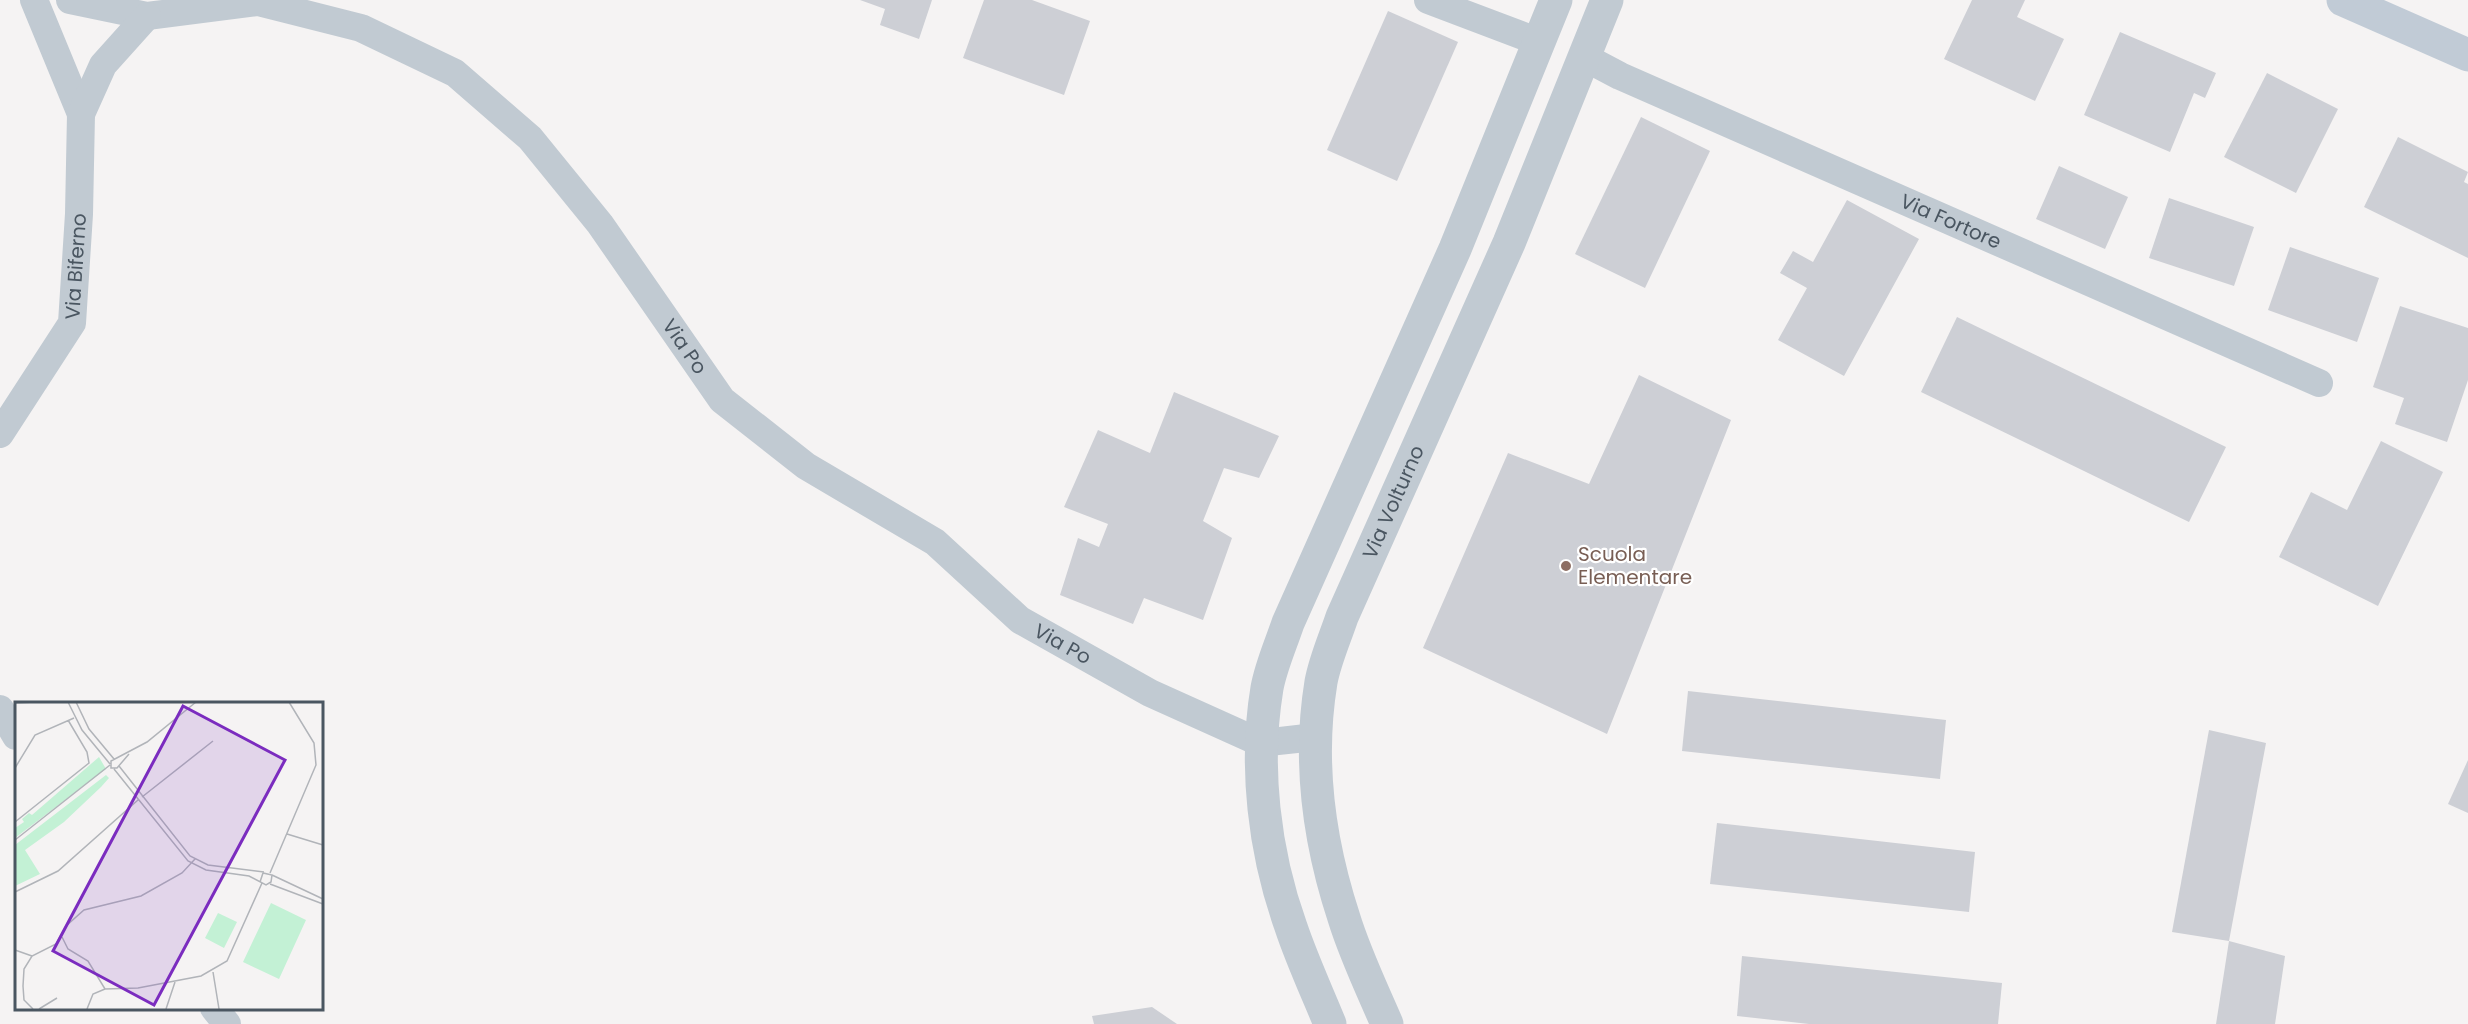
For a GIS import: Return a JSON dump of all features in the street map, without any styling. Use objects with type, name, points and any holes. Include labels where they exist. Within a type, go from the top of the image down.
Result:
[{"type":"main road","points":[[2343,0],[2468,55]]},
{"type":"street","name":"Via Biferno","points":[[0,434],[72,323],[80,214],[81,114],[34,0]]},
{"type":"street","name":"Via Po","points":[[70,0],[147,16],[258,2],[361,28],[455,73],[537,146],[600,224],[722,400],[806,466],[935,542],[1020,620],[1150,693],[1261,743]]},
{"type":"street","points":[[1428,0],[1539,42]]},
{"type":"street","points":[[1330,1024],[1291,926],[1274,869],[1264,806],[1261,743],[1268,687],[1288,623],[1455,249],[1556,0]]},
{"type":"street","name":"Via Volturno","points":[[1387,1024],[1344,920],[1327,862],[1318,799],[1315,737],[1321,680],[1342,616],[1509,243],[1607,0]]},
{"type":"street","name":"Via Biferno","points":[[81,114],[103,65],[147,16]]},
{"type":"street","name":"Via Fortore","points":[[1584,57],[1620,76],[2319,383]]},
{"type":"street","points":[[0,709],[15,734]]},
{"type":"street","points":[[1261,743],[1315,737]]},
{"type":"street","points":[[215,1009],[227,1024]]},
{"type":"building","points":[[860,0],[932,0],[919,39],[880,25],[885,9]]},
{"type":"building","points":[[984,0],[1032,0],[1090,21],[1064,95],[963,58]]},
{"type":"building","points":[[1972,0],[2025,0],[2017,17],[2064,39],[2035,101],[1944,59]]},
{"type":"building","points":[[1388,11],[1458,42],[1397,181],[1327,150]]},
{"type":"building","points":[[2120,32],[2216,73],[2205,98],[2194,93],[2170,152],[2084,115]]},
{"type":"building","points":[[2267,73],[2338,109],[2296,193],[2224,157]]},
{"type":"building","points":[[1641,117],[1710,151],[1645,288],[1575,254]]},
{"type":"building","points":[[2398,137],[2468,172],[2464,182],[2468,184],[2468,258],[2364,207]]},
{"type":"building","points":[[2059,166],[2128,197],[2105,249],[2036,219]]},
{"type":"building","points":[[2169,198],[2254,227],[2234,286],[2149,258]]},
{"type":"building","points":[[1847,200],[1919,239],[1844,376],[1778,340],[1807,288],[1780,273],[1793,251],[1813,262]]},
{"type":"building","points":[[2290,247],[2379,278],[2357,342],[2268,310]]},
{"type":"building","points":[[2400,306],[2468,328],[2468,380],[2447,442],[2395,424],[2404,398],[2373,387]]},
{"type":"building","points":[[1957,317],[2226,447],[2189,522],[1921,392]]},
{"type":"building","name":"Scuola Elementare","points":[[1639,375],[1731,420],[1607,734],[1423,648],[1508,453],[1589,484]]},
{"type":"building","points":[[1174,392],[1279,436],[1259,478],[1224,468],[1203,521],[1232,538],[1203,620],[1144,598],[1133,624],[1060,595],[1078,538],[1099,547],[1108,524],[1064,507],[1098,430],[1150,453]]},
{"type":"building","points":[[2381,441],[2443,472],[2378,606],[2279,557],[2311,492],[2347,510]]},
{"type":"building","points":[[1688,691],[1946,720],[1940,779],[1682,751]]},
{"type":"building","points":[[2209,730],[2266,743],[2229,941],[2172,932]]},
{"type":"building","points":[[2468,760],[2468,813],[2448,804]]},
{"type":"building","points":[[1717,823],[1975,852],[1969,912],[1710,884]]},
{"type":"building","points":[[2229,941],[2285,956],[2275,1024],[2216,1024]]},
{"type":"building","points":[[1742,956],[2002,983],[1998,1024],[1809,1024],[1737,1016]]},
{"type":"building","points":[[1152,1007],[1177,1024],[1094,1024],[1092,1016]]},
{"type":"place","name":"Scuola Elementare","points":[[1566,566]]}]
